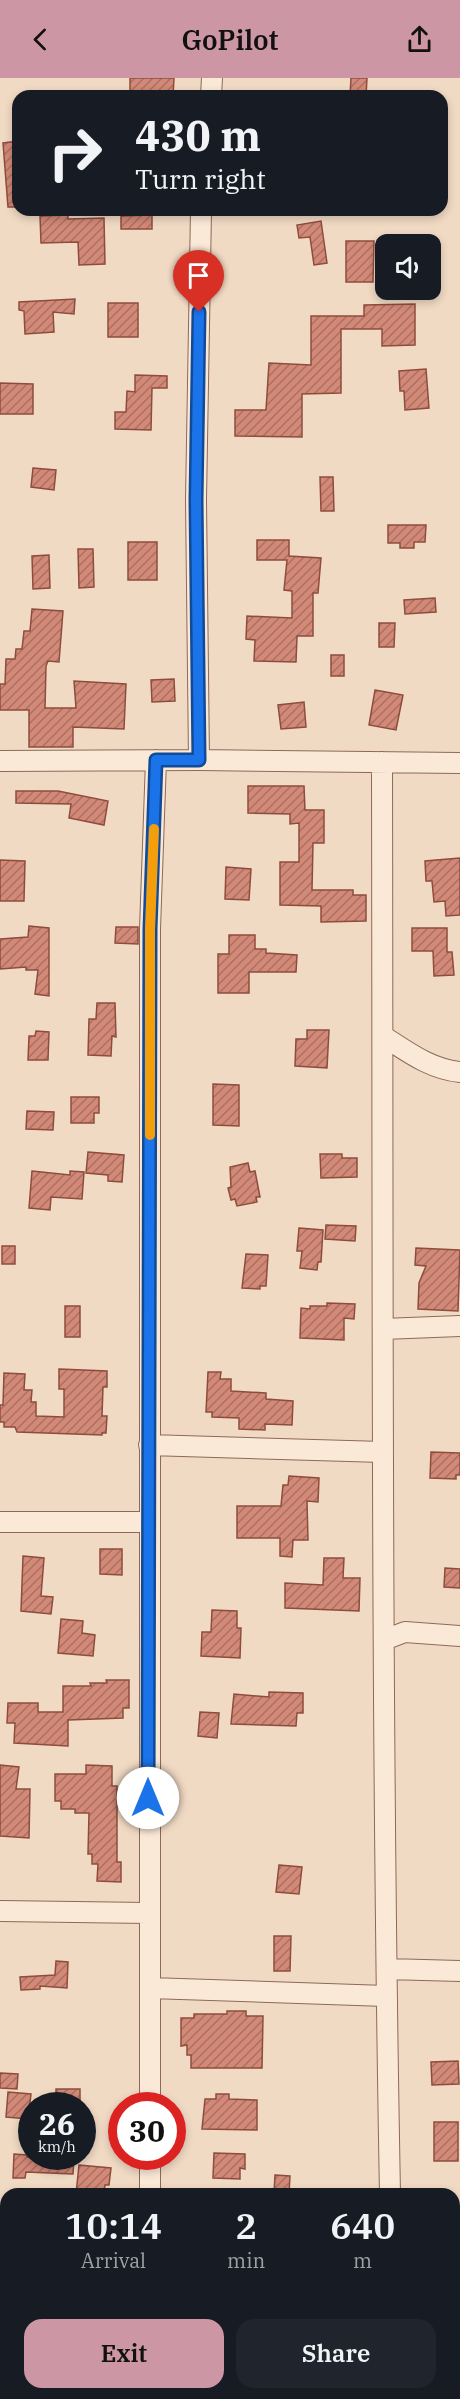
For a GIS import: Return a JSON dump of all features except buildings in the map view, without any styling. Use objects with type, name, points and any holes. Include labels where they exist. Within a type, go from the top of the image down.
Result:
[{"type":"street","points":[[199,760],[196,500],[201,216]]},
{"type":"street","points":[[150,2092],[148,1913],[150,929],[156,760]]},
{"type":"street","points":[[0,761],[199,760],[460,763]]},
{"type":"street","points":[[382,762],[384,1640],[390,2188]]},
{"type":"street","points":[[383,1036],[428,1064],[460,1072]]},
{"type":"street","points":[[383,1329],[460,1326]]},
{"type":"street","points":[[149,1445],[383,1452]]},
{"type":"street","points":[[0,1522],[149,1522]]},
{"type":"street","points":[[384,1640],[405,1632],[460,1636]]},
{"type":"street","points":[[0,1911],[148,1913]]},
{"type":"street","points":[[387,1969],[460,1971]]},
{"type":"street","points":[[150,1988],[387,1996]]},
{"type":"street","points":[[150,2170],[150,2188]]},
{"type":"slow traffic","points":[[150,1135],[150,929],[154,829]]},
{"type":"route","points":[[148,1798],[150,929],[156,760],[199,760],[196,500],[199,312]]}]
